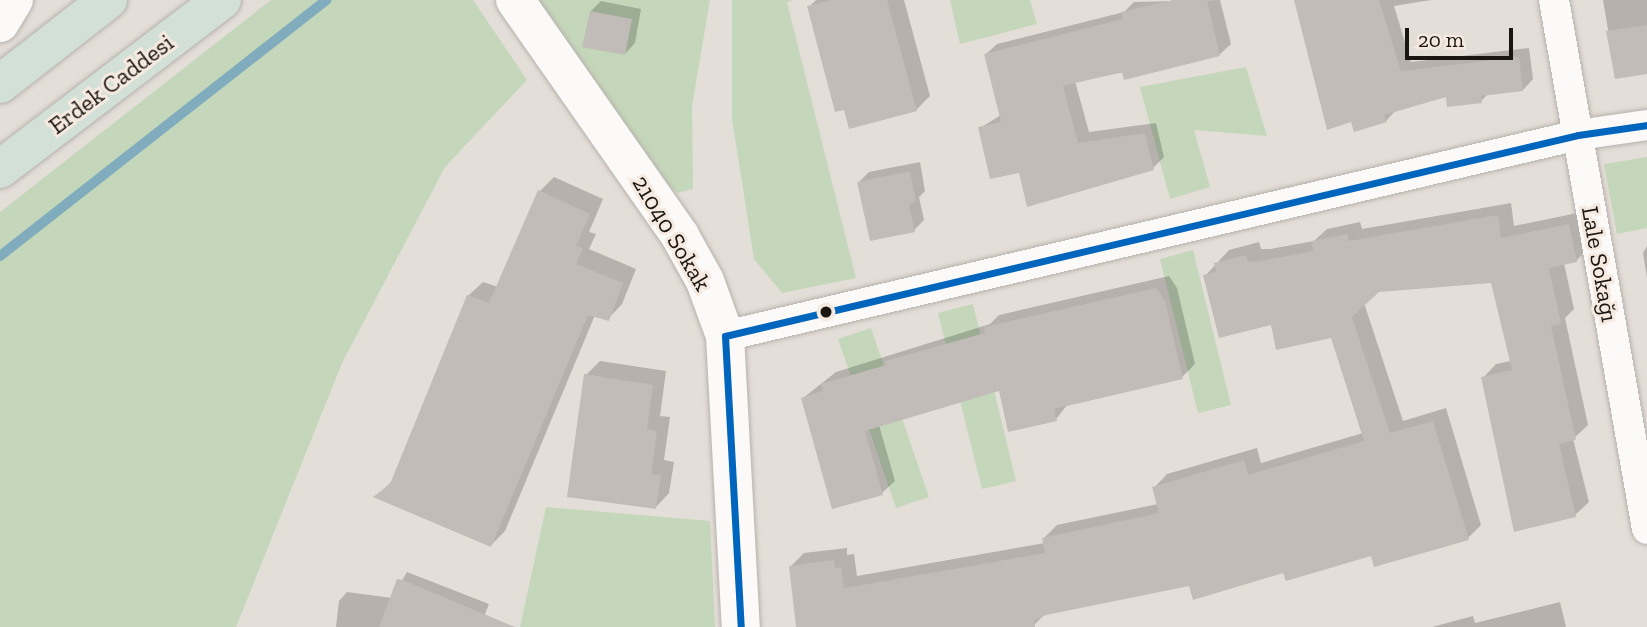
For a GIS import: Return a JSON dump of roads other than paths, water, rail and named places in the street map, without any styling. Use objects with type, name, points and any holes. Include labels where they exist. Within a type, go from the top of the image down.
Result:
[{"type":"highway","points":[[0,84],[108,0]]},
{"type":"highway","name":"Erdek Caddesi","points":[[0,169],[222,0]]},
{"type":"street","points":[[0,23],[14,0]]},
{"type":"street","name":"21040 Sokak","points":[[515,0],[680,236],[705,281],[725,336],[741,627]]},
{"type":"street","name":"Lale Sokağı","points":[[1554,0],[1647,529]]},
{"type":"street","points":[[725,336],[1578,135],[1647,125]]},
{"type":"waterway","points":[[0,256],[326,0]]}]
